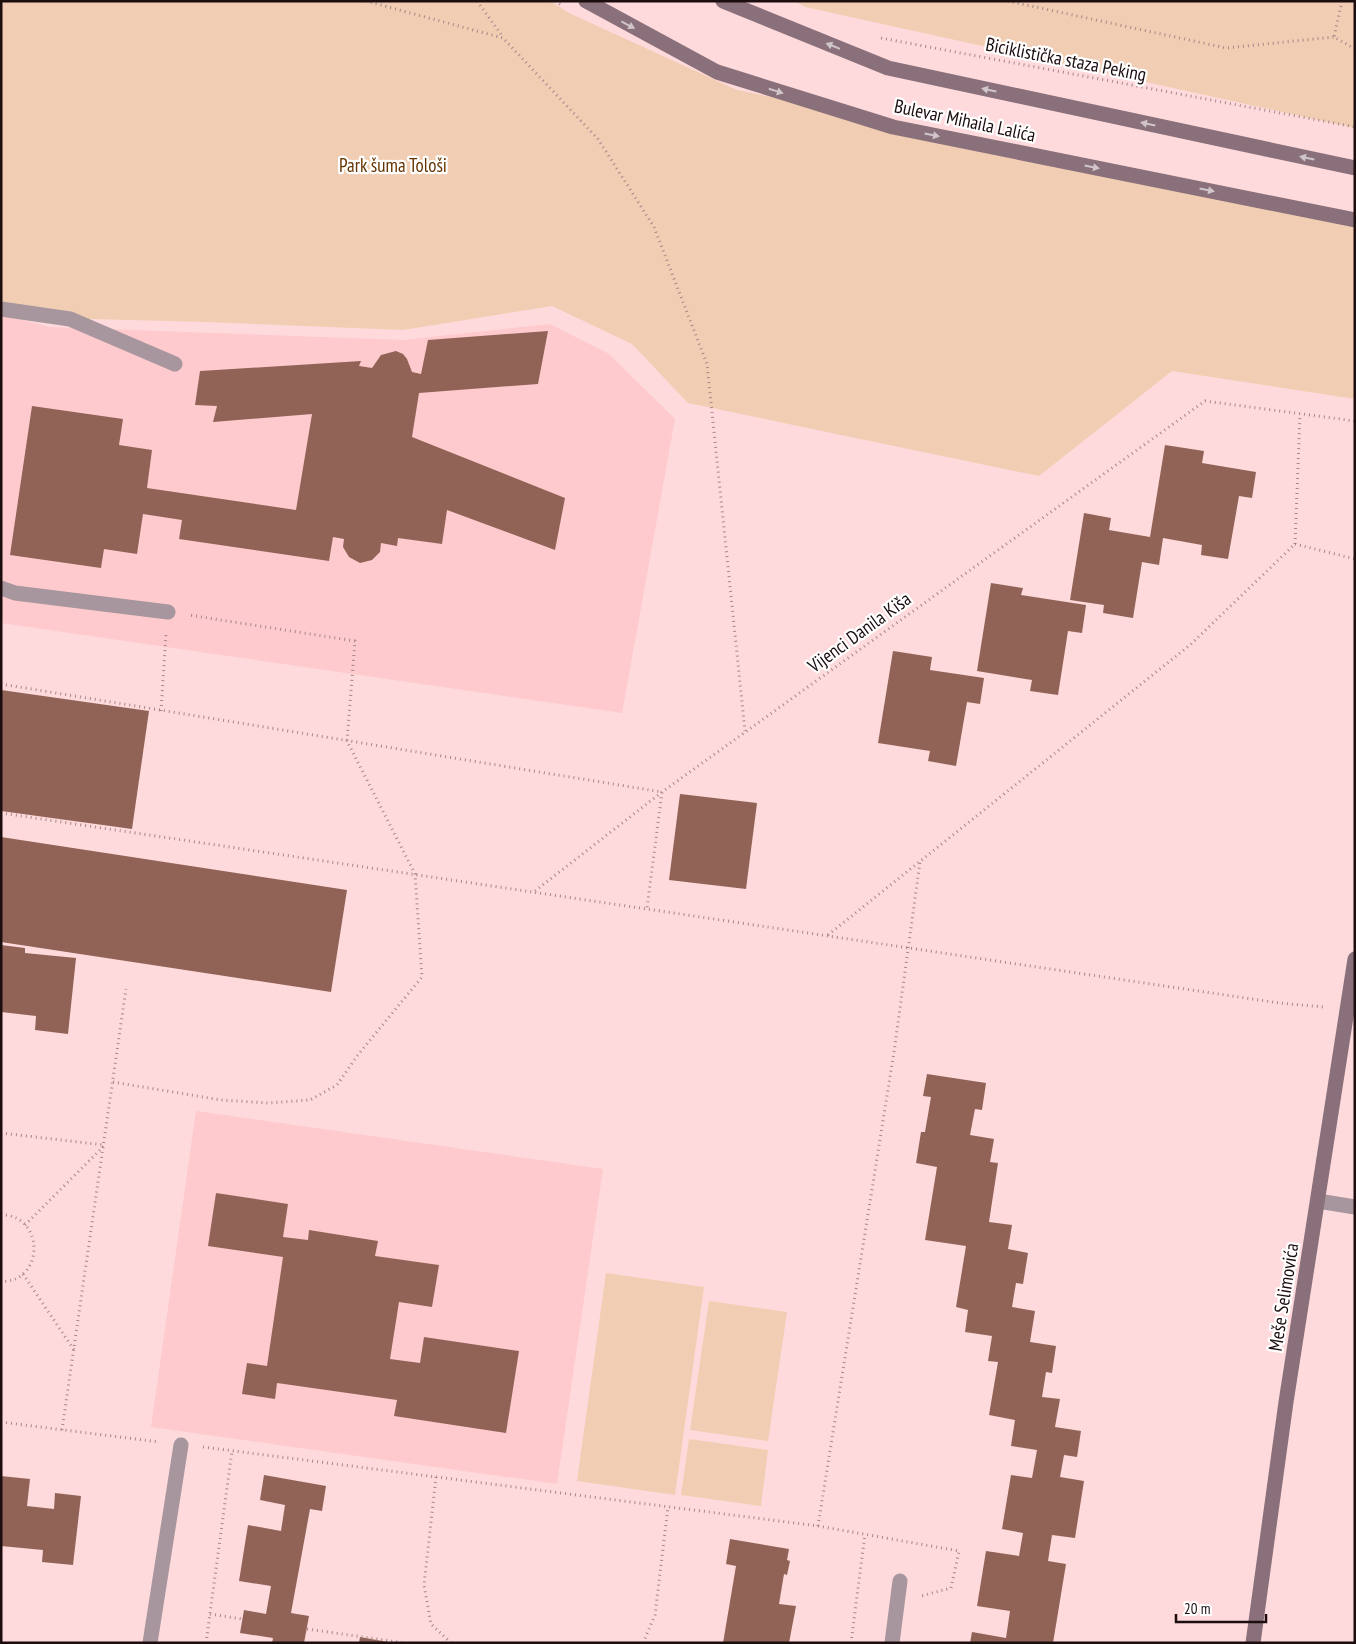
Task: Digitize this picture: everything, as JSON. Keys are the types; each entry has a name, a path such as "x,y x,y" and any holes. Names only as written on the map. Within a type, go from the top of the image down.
{"main road":[{"name":"Bulevar Mihaila Lalića","path":"586,1 717,72 893,127 1355,220"},
{"name":"Bulevar Mihaila Lalića","path":"723,1 888,68 1355,168"},
{"name":"Meše Selimovića","path":"1253,1643 1286,1402 1355,959"}],"street":[{"path":"1,310 70,319 175,364"},
{"path":"1,588 16,593 168,612"},
{"path":"1318,1201 1355,1207"},
{"path":"150,1643 181,1445"},
{"path":"892,1643 900,1581"}],"path":[{"path":"366,1 503,38"},
{"path":"477,1 503,38 598,139 654,227 707,364 745,732"},
{"path":"1008,1 1226,48 1334,37 1355,49"},
{"path":"1334,37 1342,1"},
{"name":"Biciklistička staza Peking","path":"877,37 1355,127"},
{"name":"Vijenci Danila Kiša","path":"534,892 662,792 1205,401 1300,414"},
{"path":"827,935 1190,645 1295,544 1300,414 1355,421"},
{"path":"1295,544 1355,559"},
{"path":"113,1082 221,1100 268,1103 310,1100 337,1085 357,1056 422,977 415,874 347,741 355,641 168,612 161,710"},
{"path":"1,684 662,792 647,908"},
{"path":"1,813 1279,1003 1347,1008"},
{"path":"1,1422 818,1526 910,948 920,862"},
{"path":"62,1430 126,989"},
{"path":"1,1133 104,1145"},
{"path":"26,1225 104,1145"},
{"path":"1,1214 16,1218 26,1225 35,1247 33,1259 23,1274 13,1280 1,1282"},
{"path":"23,1274 74,1350"},
{"path":"206,1643 232,1451"},
{"path":"436,1477 424,1585 432,1624 451,1643"},
{"path":"643,1643 655,1615 668,1507"},
{"path":"852,1643 866,1534"},
{"path":"210,1614 243,1619"},
{"path":"307,1629 405,1643"}],"shaded area":[{"path":"1,314 49,327 403,340 550,324 609,354 675,419 622,713 1,623"},
{"path":"196,1111 603,1169 557,1484 151,1427"}],"green space":[{"name":"Park šuma Tološi","path":"1,1 550,1 569,13 737,90 1339,215 1355,221 1355,399 1172,371 1039,476 688,403 632,344 552,306 403,330 52,318 1,303"},
{"path":"795,1 1355,1 1355,128 805,7"},
{"path":"606,1273 704,1287 675,1495 577,1481"},
{"path":"709,1301 787,1312 768,1441 690,1430"},
{"path":"689,1439 768,1450 761,1506 681,1495"}],"building":[{"path":"548,331 538,384 419,393 412,437 565,498 555,550 447,510 442,544 398,538 397,546 381,543 380,552 372,560 360,563 349,557 343,547 344,539 333,537 329,561 179,539 182,520 143,514 137,554 104,549 101,568 10,555 32,406 123,419 119,445 152,450 147,488 296,510 312,414 213,422 217,406 195,405 200,371 361,361 359,366 372,368 381,355 396,351 403,354 407,359 412,372 421,374 428,340"},
{"path":"1165,445 1204,451 1202,463 1256,472 1252,498 1239,496 1228,559 1201,555 1202,545 1163,538 1159,565 1142,562 1133,618 1103,613 1104,605 1070,600 1084,513 1111,518 1109,530 1150,537"},
{"path":"991,583 1023,588 1021,595 1086,605 1082,633 1068,631 1058,695 1030,691 1032,680 977,671"},
{"path":"893,651 932,657 930,670 984,678 980,704 967,702 956,766 928,761 930,751 878,743"},
{"path":"1,690 149,711 132,829 1,811"},
{"path":"680,794 757,803 746,889 669,880"},
{"path":"1,837 347,890 331,992 1,942"},
{"path":"1,945 25,948 25,953 76,958 68,1034 35,1030 36,1016 1,1012"},
{"path":"927,1074 986,1083 982,1110 975,1109 970,1135 994,1139 990,1162 998,1163 989,1222 1012,1225 1008,1249 1028,1253 1023,1284 1016,1283 1012,1307 1035,1311 1030,1342 1056,1346 1052,1373 1046,1372 1042,1397 1060,1399 1055,1427 1081,1431 1077,1457 1064,1455 1060,1477 1084,1481 1075,1538 1052,1535 1048,1561 1066,1564 1053,1643 970,1643 972,1632 1006,1638 1010,1611 977,1606 986,1551 1019,1556 1023,1533 1002,1529 1011,1475 1032,1478 1037,1450 1011,1446 1015,1420 989,1415 998,1362 988,1361 992,1336 965,1332 968,1310 956,1307 966,1246 925,1240 937,1167 916,1163 921,1132 925,1132 931,1097 923,1096"},
{"path":"216,1193 288,1204 283,1237 308,1240 309,1230 378,1241 375,1256 439,1265 432,1307 399,1302 390,1359 420,1363 424,1337 519,1351 506,1433 394,1416 397,1400 277,1383 275,1399 242,1394 247,1363 267,1366 283,1257 208,1246"},
{"path":"264,1475 326,1486 322,1511 310,1509 291,1613 309,1616 304,1643 272,1643 273,1638 240,1633 244,1610 266,1614 271,1586 239,1581 248,1525 281,1531 285,1505 260,1500"},
{"path":"1,1476 30,1479 27,1506 54,1509 55,1493 81,1496 73,1565 42,1562 43,1550 1,1546"},
{"path":"730,1539 789,1549 787,1560 790,1561 787,1575 784,1574 779,1604 796,1606 789,1643 723,1643 736,1566 726,1564"},
{"path":"360,1637 388,1642 388,1643 359,1643"}]}
